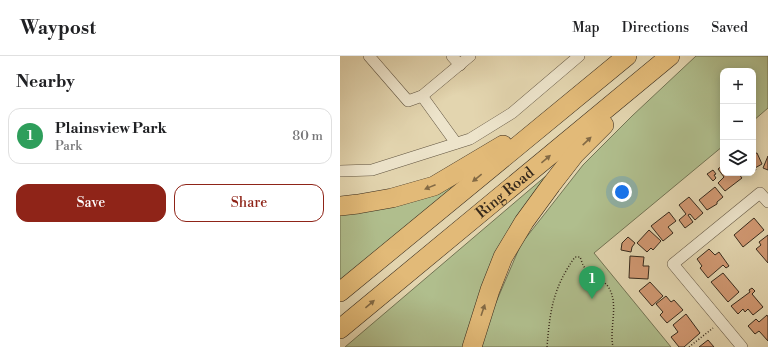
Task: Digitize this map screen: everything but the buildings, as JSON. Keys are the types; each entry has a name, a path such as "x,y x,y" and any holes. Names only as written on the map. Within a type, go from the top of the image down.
{"highway":[{"path":"340,206 392,198 434,186 527,129 626,56"},
{"name":"Ring Road","path":"340,292 626,56"},
{"name":"Ring Road","path":"340,329 670,56"},
{"path":"472,347 485,302 503,257 524,222 575,154 678,56"}],"street":[{"path":"369,56 408,101 422,96 470,56"},
{"path":"452,56 460,65"},
{"path":"340,171 372,170 470,139 512,113 579,56"},
{"path":"422,96 456,143"},
{"path":"742,347 673,264 760,193 768,202"}],"path":[{"path":"547,347 550,312 553,298 561,280 570,264 576,257 580,257 584,266 606,283 610,289 613,300 613,347"},
{"path":"689,347 721,321"}],"green space":[{"path":"696,56 768,56 768,108 756,118 756,68 720,68 720,148 594,253 671,347 482,347 485,328 521,244 583,165 632,116"},
{"path":"489,162 340,287 340,212"},
{"path":"547,175 467,347 345,347"}],"place":[{"name":"Plainsview Park","path":"592,299"}]}
